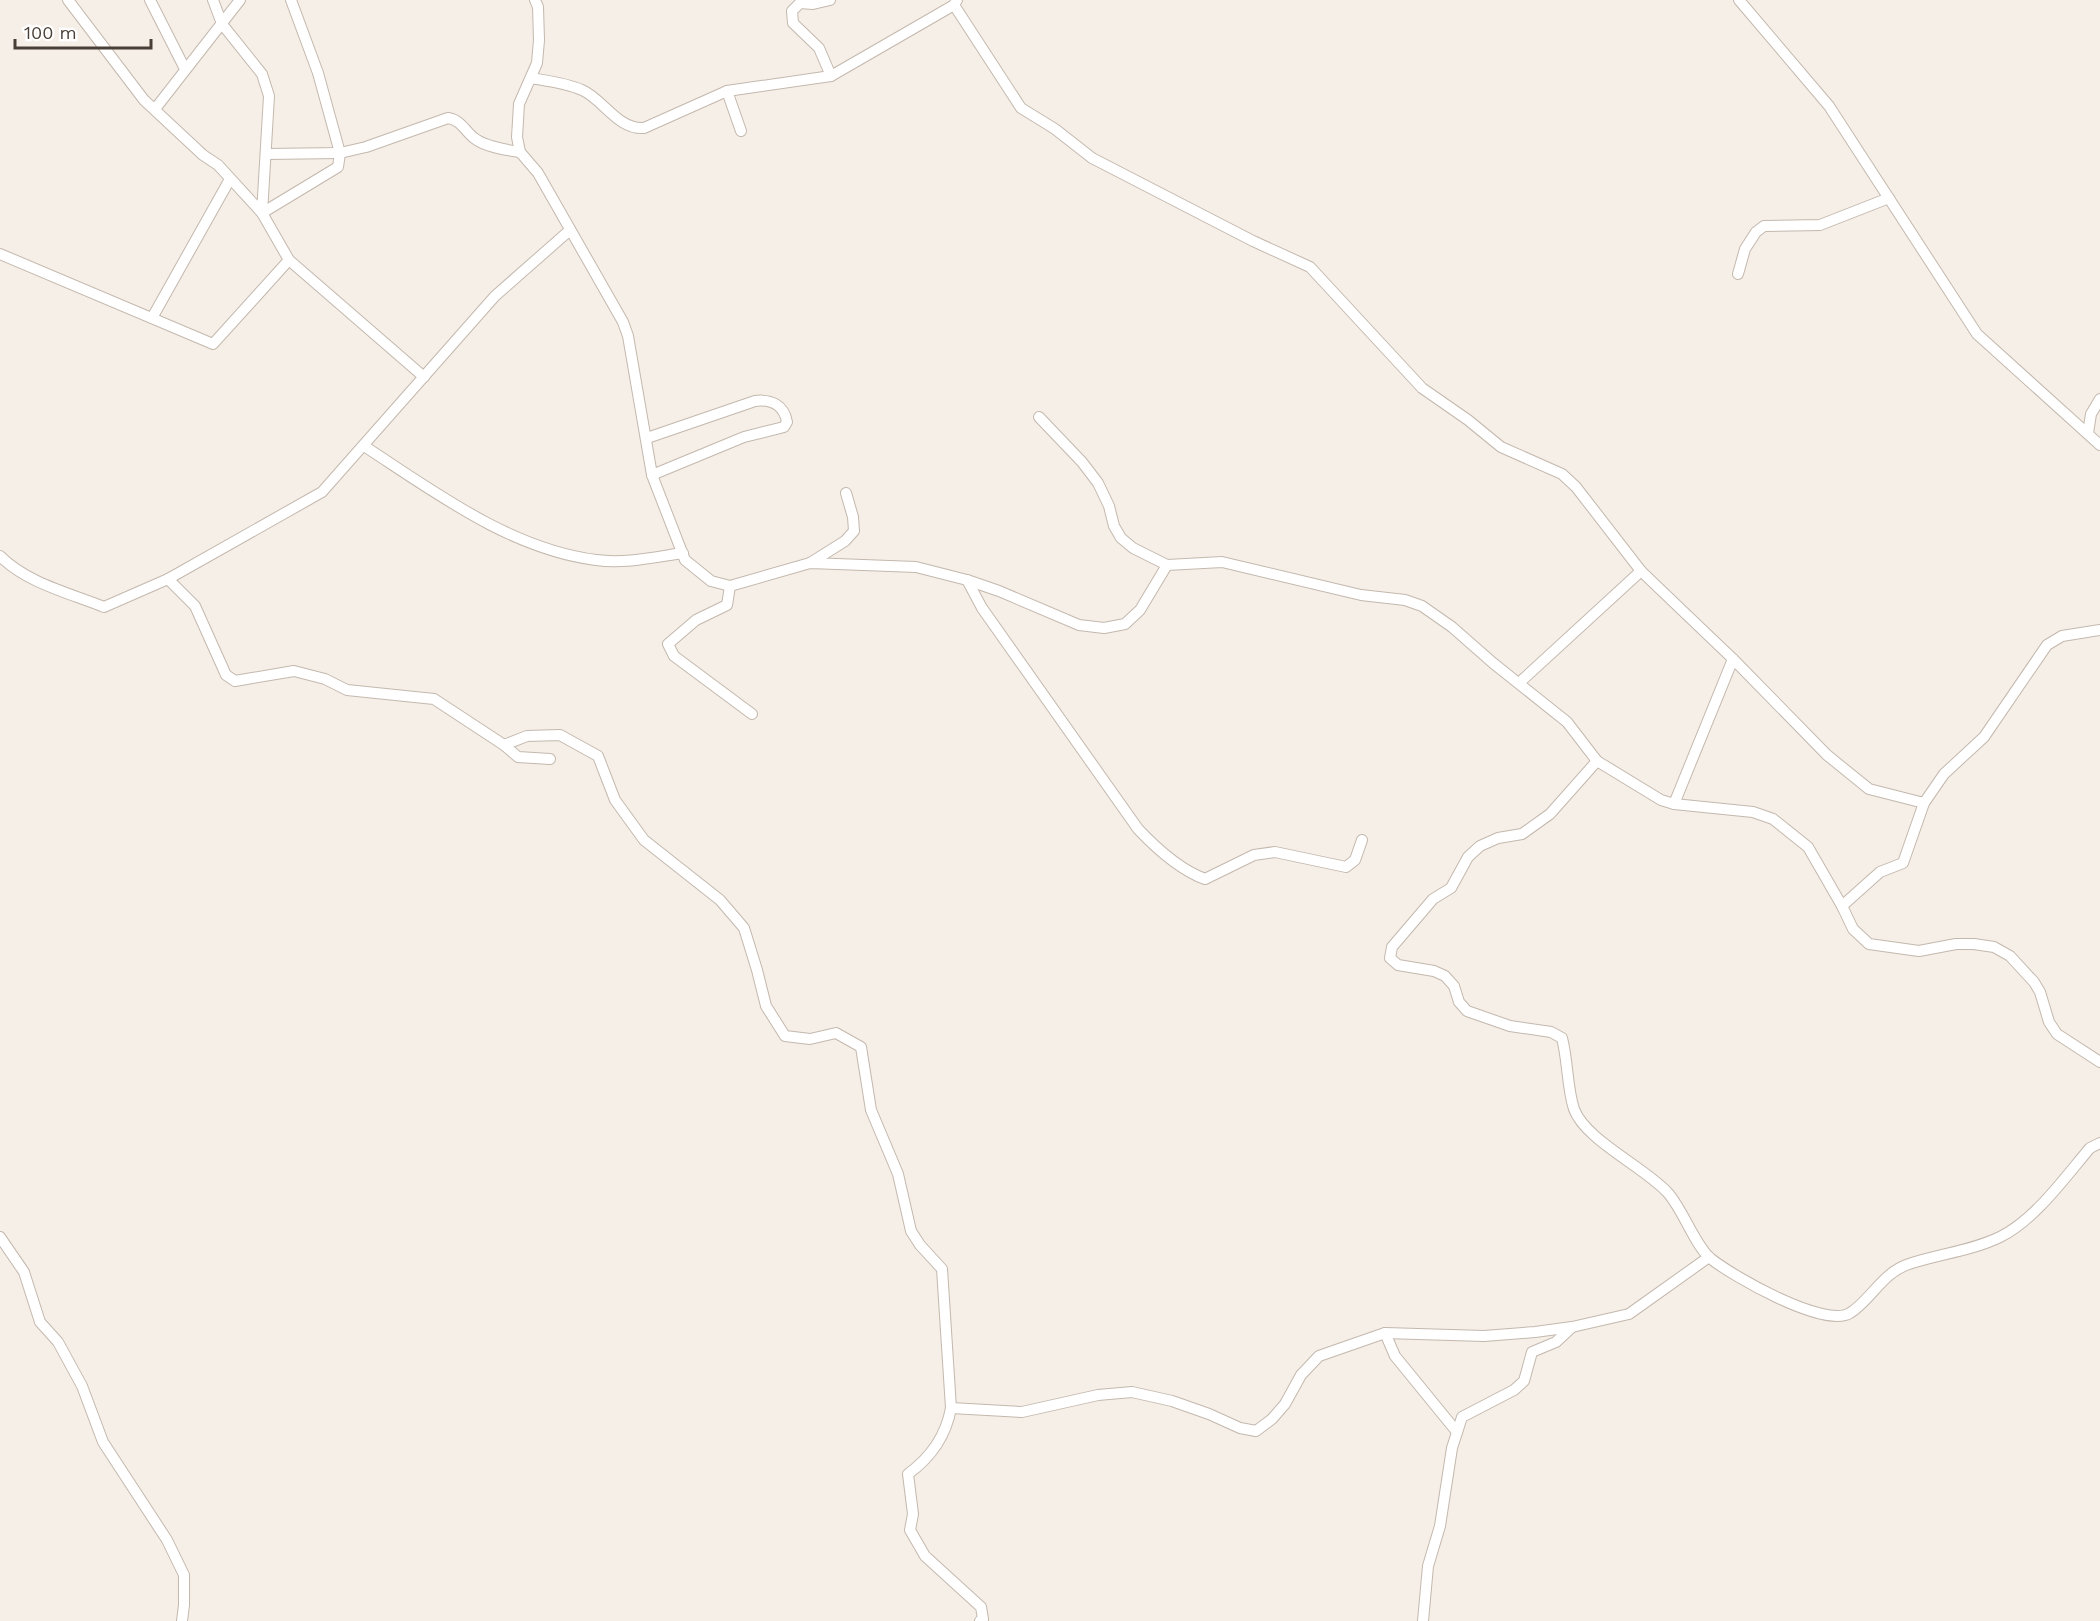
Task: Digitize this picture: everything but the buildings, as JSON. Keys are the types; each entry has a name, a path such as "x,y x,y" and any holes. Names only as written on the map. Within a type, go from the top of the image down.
{"street":[{"path":"68,0 130,84 203,155 218,165 262,213 289,260 382,343 424,377"},
{"path":"150,0 185,69"},
{"path":"213,0 222,24 262,74 269,96 262,213"},
{"path":"155,109 240,0"},
{"path":"262,213 338,167 340,153 318,73 291,0"},
{"path":"535,0 538,7 537,63 519,104 517,138 520,152 538,173 623,322 628,336 652,475 685,560 711,581 730,586 810,563 845,541 854,531 846,493"},
{"path":"830,0 813,4 800,3 792,11 793,23 819,48 831,76"},
{"path":"1739,0 1829,106 1977,334 2100,445"},
{"path":"531,78 580,89 607,110 638,129 645,128 727,91 831,76 956,2 1021,108 1055,129 1092,158 1253,241 1310,267 1422,388 1468,420 1501,447 1562,474 1576,487 1641,572 1732,659 1827,755 1869,789 1924,803"},
{"path":"727,91 741,131"},
{"path":"266,154 340,153 366,147 448,117 457,120 476,140 520,152"},
{"path":"152,318 230,179"},
{"path":"1738,274 1745,249 1756,232 1764,226 1820,225 1889,198"},
{"path":"0,556 10,566 26,575 104,607 168,579 322,492 495,296 570,230"},
{"path":"0,255 213,344 289,260"},
{"path":"2088,433 2091,414 2100,399"},
{"path":"647,438 755,401 766,400 776,403 785,413 787,422 784,427 744,437 652,475"},
{"path":"1039,417 1082,462 1098,483 1109,506 1114,526 1121,538 1133,548 1167,565 1222,562 1361,595 1406,600 1422,606 1452,627 1567,722 1597,761 1661,800 1674,804 1753,812 1773,819 1808,847 1853,929 1869,944 1919,951 1956,944 1974,944 1994,947 2010,956 2034,982 2040,992 2049,1022 2057,1034 2100,1062"},
{"path":"364,446 477,517 506,532 549,549 596,560 619,562 683,553"},
{"path":"810,563 916,567 968,580 999,591 1079,625 1104,628 1125,624 1140,610 1167,565"},
{"path":"1519,683 1641,572"},
{"path":"168,579 195,606 226,675 235,681 294,671 325,679 346,690 434,699 504,745 518,757 550,759"},
{"path":"968,580 994,625 1138,829 1153,844 1195,876 1205,879 1254,855 1275,852 1346,867 1355,860 1362,840"},
{"path":"730,586 727,605 696,621 668,644 674,656 752,714"},
{"path":"1842,906 1880,872 1903,863 1924,803 1944,774 1984,737 2047,645 2062,636 2100,630"},
{"path":"1674,804 1732,659"},
{"path":"504,745 527,736 560,735 598,756 615,800 644,840 720,900 744,928 765,1006 785,1036 810,1039 836,1033 861,1047 871,1110 898,1174 910,1231 942,1269 951,1408 948,1425 925,1462 908,1474 913,1514 910,1530 925,1556 981,1606 983,1619 980,1621"},
{"path":"1597,761 1550,813 1522,834 1498,838 1480,846 1468,856 1450,888 1433,899 1426,907 1392,947 1390,958 1398,965 1434,971 1445,976 1454,986 1459,1002 1467,1011 1510,1026 1551,1032 1562,1038 1574,1109 1583,1126 1668,1193 1709,1257 1764,1293 1823,1315 1838,1317 1850,1313 1882,1281 1906,1265 1971,1248 2002,1236 2036,1210 2090,1148 2100,1143"},
{"path":"0,1237 24,1272 40,1322 58,1342 82,1386 103,1442 167,1540 176,1558 184,1575 182,1621"},
{"path":"951,1408 1022,1412 1098,1395 1132,1392 1172,1401 1240,1428 1256,1431 1272,1419 1285,1404 1301,1375 1319,1356 1385,1333 1484,1336 1572,1327 1629,1314 1709,1257"},
{"path":"1423,1621 1428,1566 1440,1526 1449,1464 1462,1417 1514,1390 1524,1381 1532,1352 1556,1342 1572,1327"},
{"path":"1385,1333 1395,1356 1456,1432"}]}
